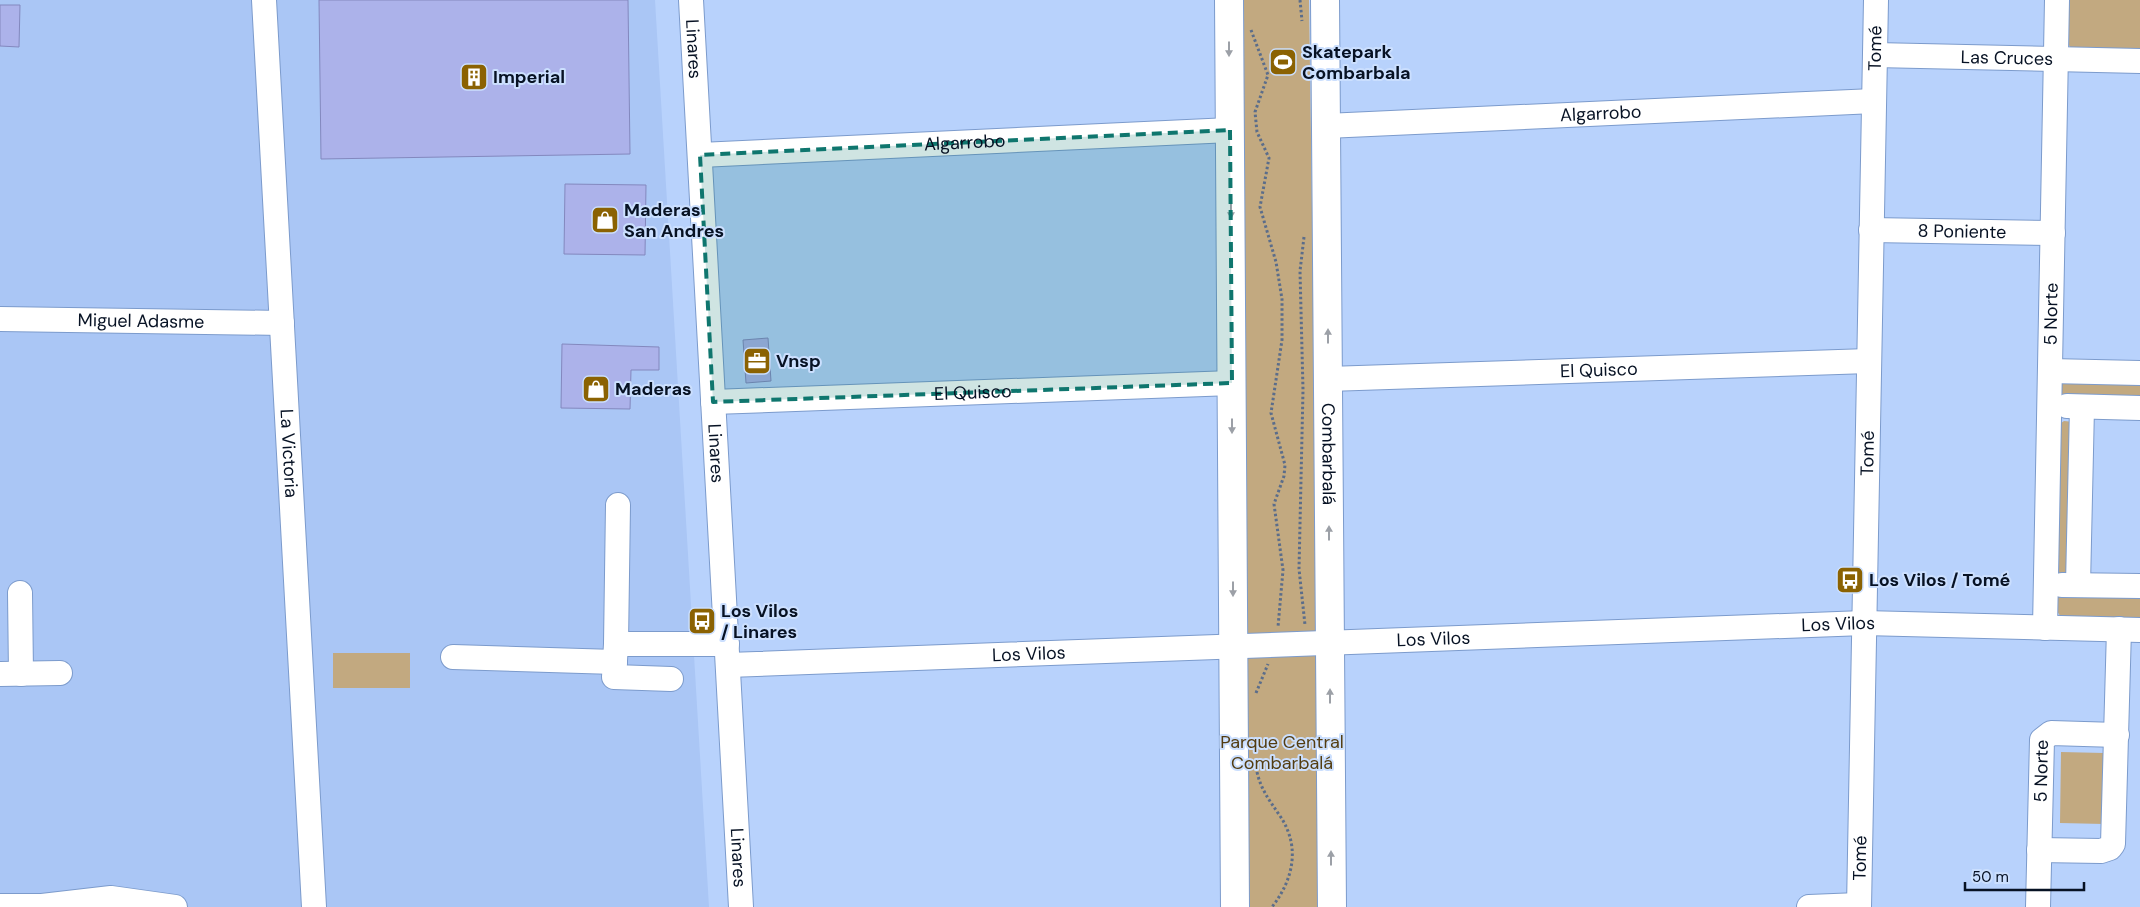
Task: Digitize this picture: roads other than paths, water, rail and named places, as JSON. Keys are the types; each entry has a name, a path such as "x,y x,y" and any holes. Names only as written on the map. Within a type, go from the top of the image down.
{"main road":[{"path":"1229,0 1235,907"},
{"name":"Combarbalá","path":"1326,0 1332,907"}],"street":[{"name":"La Victoria","path":"264,0 314,907"},
{"name":"Linares","path":"691,0 741,907"},
{"name":"Tomé","path":"1859,906 1876,0"},
{"name":"5 Norte","path":"2045,628 2057,0"},
{"name":"Las Cruces","path":"1875,55 2140,61"},
{"name":"Algarrobo","path":"1326,126 1874,101"},
{"name":"Algarrobo","path":"700,155 1230,130"},
{"name":"8 Poniente","path":"1872,230 2053,233"},
{"name":"Miguel Adasme","path":"0,319 282,323"},
{"name":"El Quisco","path":"1328,379 1869,361"},
{"path":"2050,371 2140,373"},
{"name":"El Quisco","path":"713,402 1232,383"},
{"path":"2049,406 2140,408"},
{"path":"2078,585 2082,407"},
{"path":"618,505 614,676 671,679"},
{"path":"2046,585 2140,586"},
{"path":"20,593 10,674 60,673"},
{"name":"Los Vilos","path":"453,657 616,653 728,655 1277,645 1864,623 2129,629"},
{"path":"2039,850 2101,851 2106,850 2113,844 2116,735 2129,629"},
{"name":"5 Norte","path":"2038,907 2042,740 2051,733 2116,735"},
{"path":"0,906 42,906 111,898 174,907"},
{"path":"1809,907 1859,906"}],"place":[{"name":"Skatepark Combarbala","path":"1283,62"},
{"name":"Imperial","path":"474,77"},
{"name":"Maderas San Andres","path":"605,220"},
{"name":"Vnsp","path":"757,361"},
{"name":"Maderas","path":"596,389"},
{"name":"Los Vilos / Tomé","path":"1850,580"},
{"name":"Los Vilos / Linares","path":"702,621"}],"park label":[{"name":"Parque Central Combarbalá","path":"1282,752"}]}
